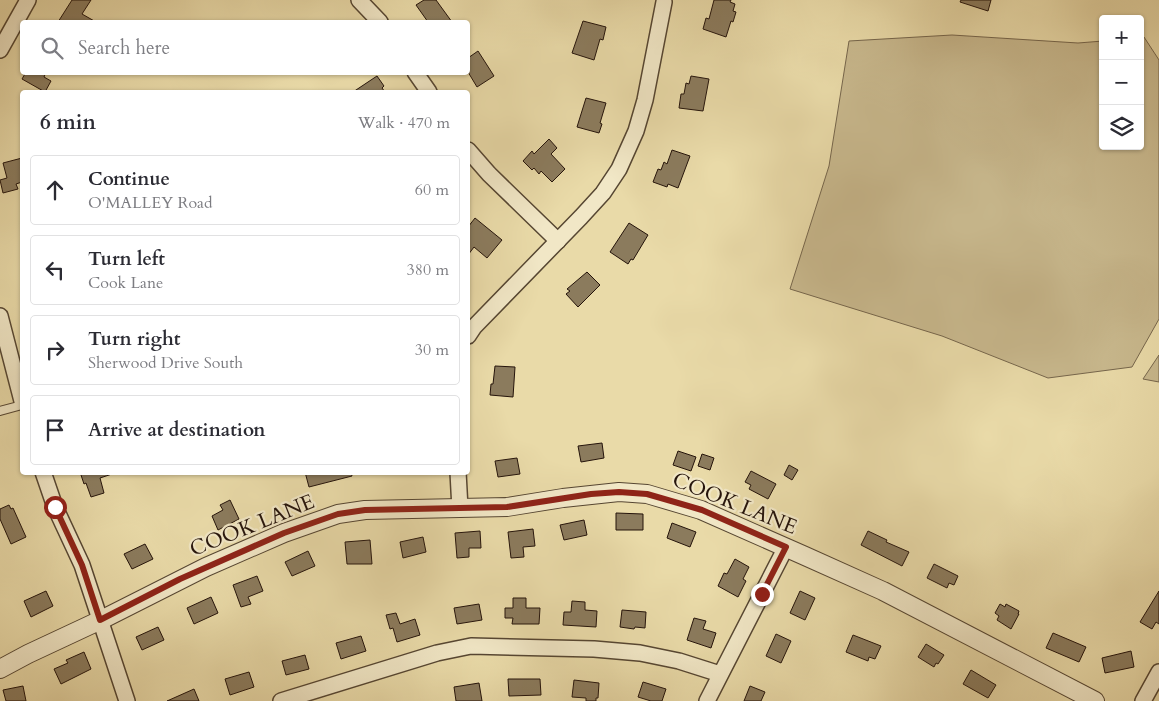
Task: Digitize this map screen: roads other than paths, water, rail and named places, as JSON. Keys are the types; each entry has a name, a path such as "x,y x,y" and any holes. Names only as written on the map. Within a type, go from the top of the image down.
{"street":[{"path":"0,50 28,0"},
{"path":"359,0 378,20"},
{"path":"470,333 603,193 619,169 629,148 645,100 664,2"},
{"path":"418,75 428,90"},
{"path":"470,152 489,174 558,241"},
{"path":"0,316 20,395"},
{"path":"44,475 55,507 82,565 127,701"},
{"path":"458,475 460,508"},
{"name":"COOK LANE","path":"0,670 28,654 206,567 284,533 328,517 365,510 507,507 610,492 647,494 702,510 882,591 1095,701"},
{"path":"707,701 786,547"},
{"path":"281,701 437,653 471,646 594,649 640,653 679,661 720,674"},
{"path":"1143,701 1159,672"}],"lane":[{"path":"0,412 20,404"}]}
